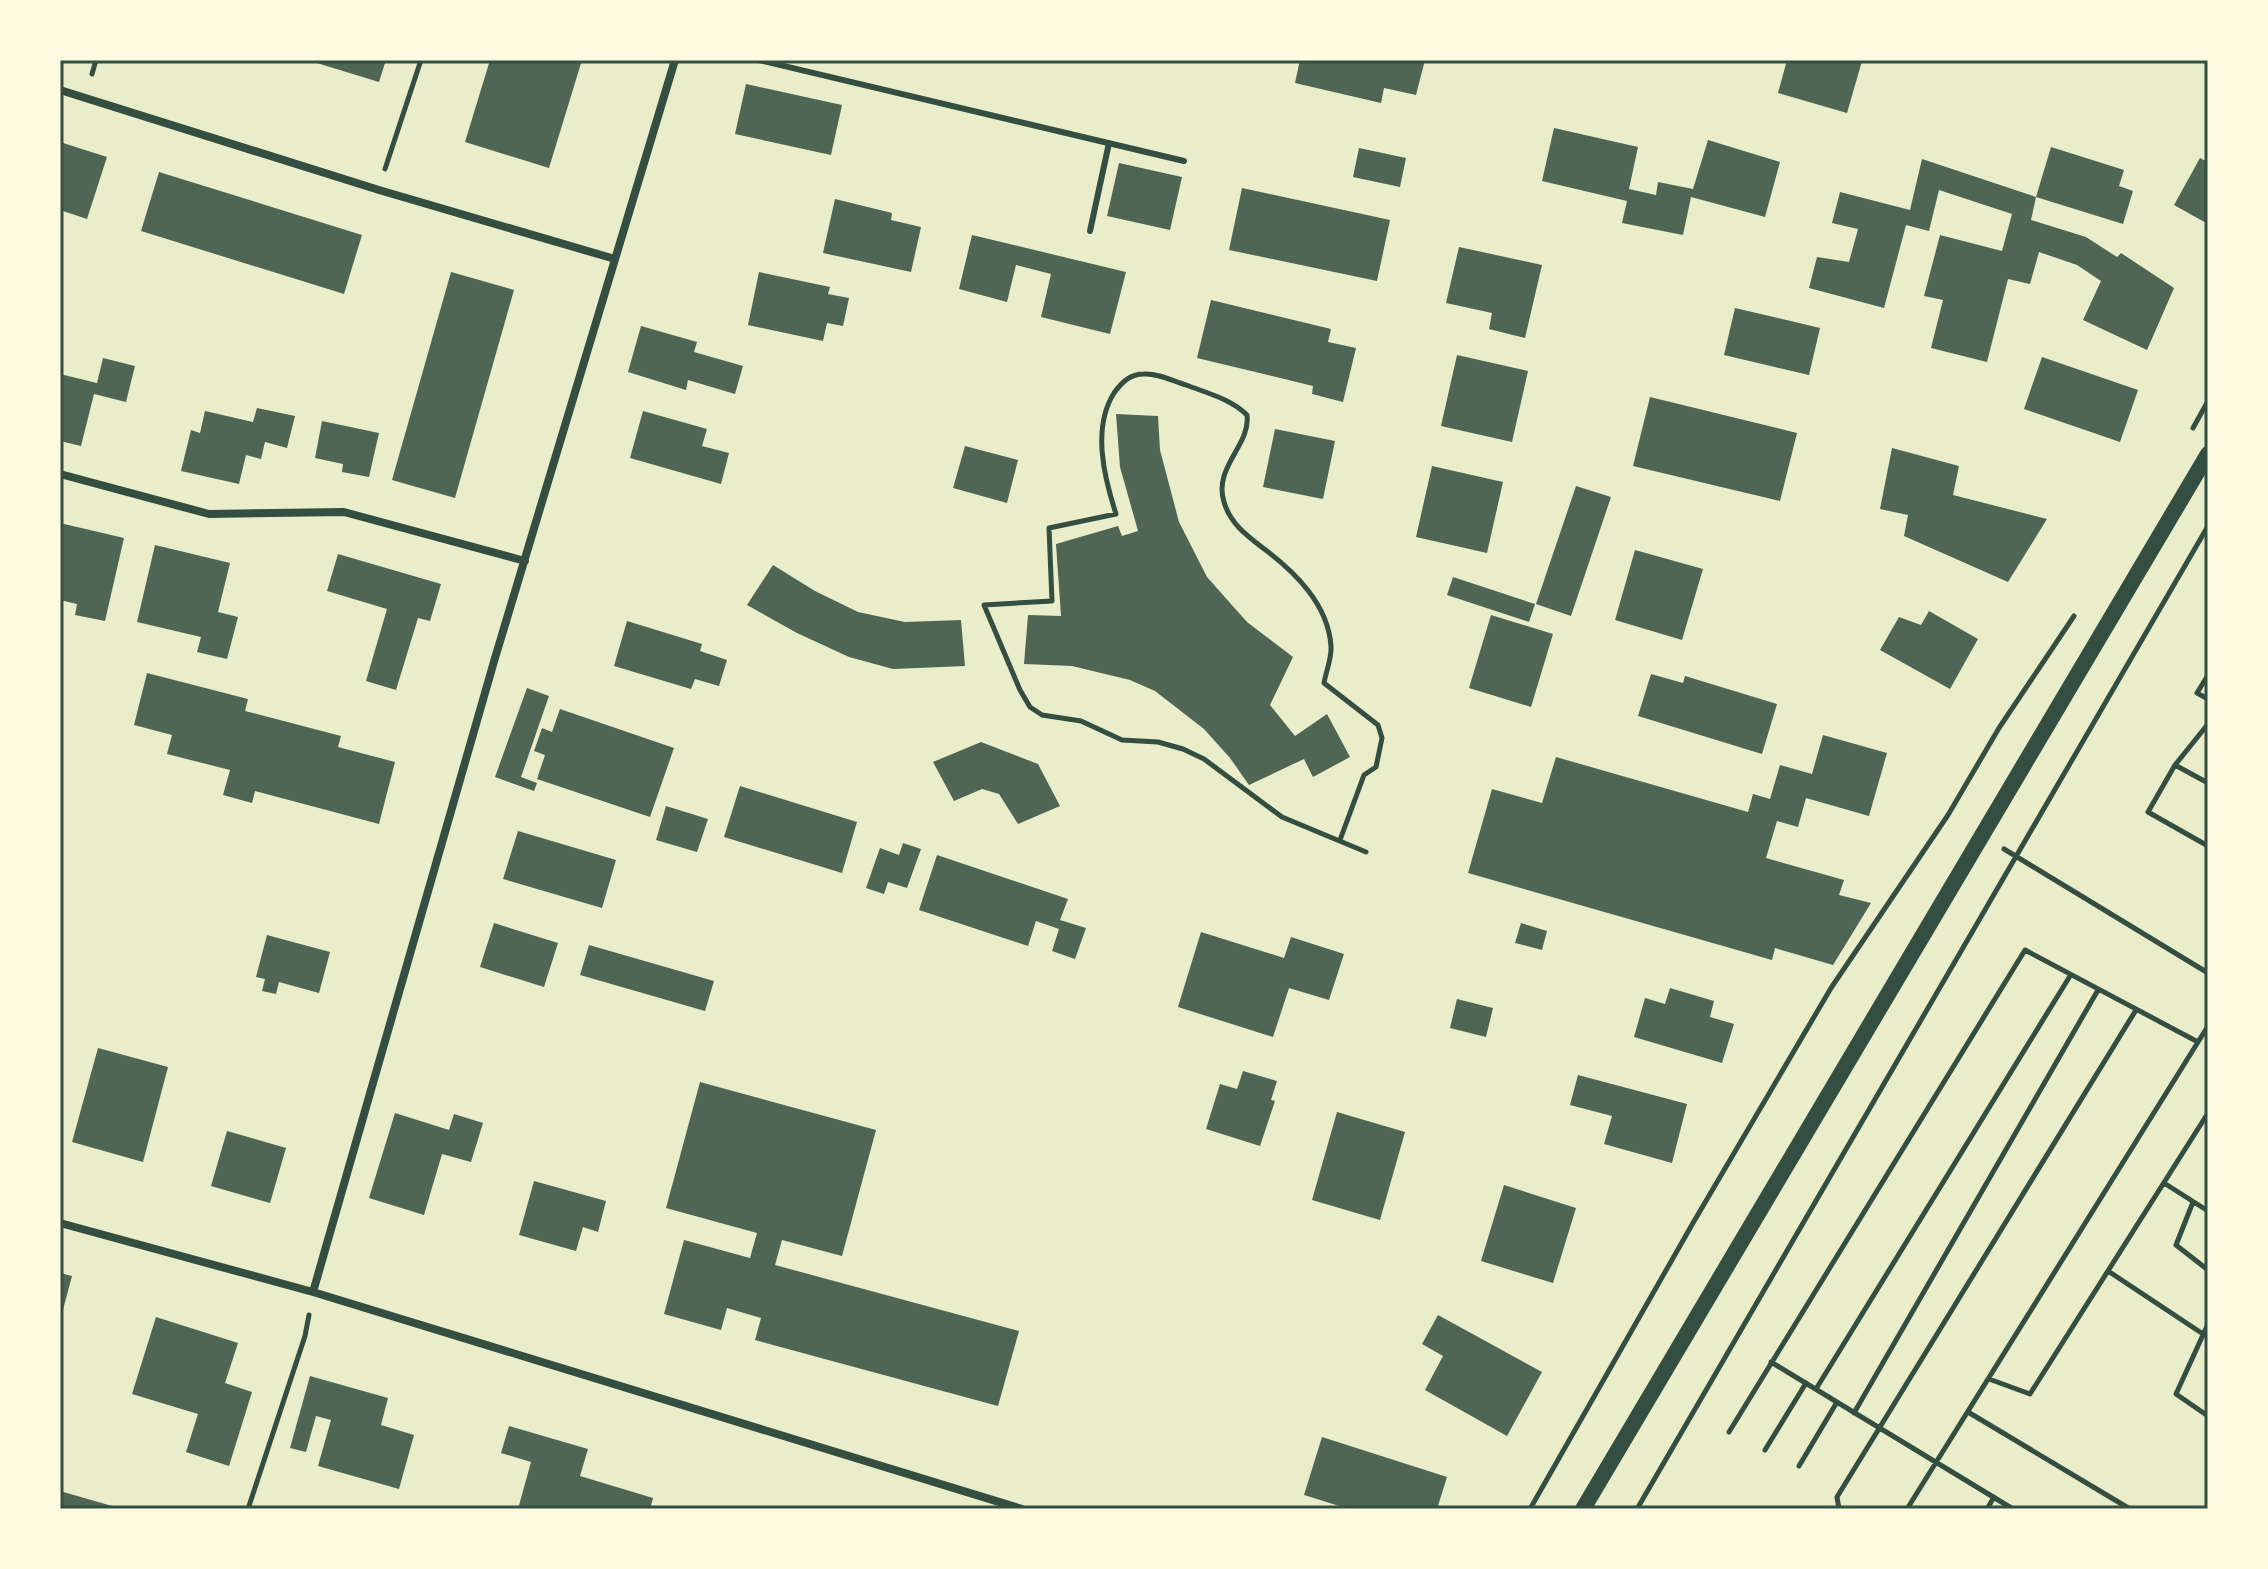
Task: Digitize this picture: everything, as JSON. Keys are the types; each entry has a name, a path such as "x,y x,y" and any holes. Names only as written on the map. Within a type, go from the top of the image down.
{"main road":[{"path":"1583,1509 2208,454"}],"street":[{"path":"313,1292 525,561 675,60"},
{"path":"60,90 379,190 615,259"},
{"path":"60,474 209,514 344,512 525,561"},
{"path":"60,1223 313,1292 1022,1509"}],"lane":[{"path":"759,60 1184,161"},
{"path":"1090,231 1109,143"}],"path":[{"path":"379,190 421,60"},
{"path":"1340,840 1364,775 1376,767 1382,738 1378,725 1324,683 1332,649 1326,617 1312,595 1231,519 1221,485 1228,464 1248,427 1247,415 1226,400 1158,375 1132,376 1122,382 1112,397 1101,428 1116,514 1049,528 1052,601 984,605 1030,707 1042,715 1081,721 1122,740 1158,742 1183,749 1204,759 1282,817 1366,852"},
{"path":"2187,437 2208,401"},
{"path":"1637,1509 2208,526"},
{"path":"1530,1509 1831,988 1948,815 1999,728 2077,612"},
{"path":"2208,675 2197,693 2208,699"},
{"path":"2208,724 2175,765 2148,812 2208,846"},
{"path":"2175,765 2208,783"},
{"path":"2016,857 2208,973"},
{"path":"1729,1432 2025,950 2198,1042"},
{"path":"1816,1389 2070,976"},
{"path":"1854,1413 2098,990"},
{"path":"1839,1509 1837,1497 2136,1010"},
{"path":"1907,1509 2208,1026"},
{"path":"1989,1379 2030,1394 2208,1113"},
{"path":"2164,1183 2208,1211"},
{"path":"2193,1202 2176,1245 2208,1270"},
{"path":"2108,1271 2203,1334"},
{"path":"248,1509 305,1336 313,1292"},
{"path":"2208,1324 2176,1394 2208,1416"},
{"path":"1771,1362 2013,1509"},
{"path":"1765,1450 1806,1383"},
{"path":"1799,1466 1837,1402"},
{"path":"1968,1412 2130,1509"},
{"path":"1987,1509 1994,1497"}],"building":[{"path":"307,60 386,60 379,82"},
{"path":"490,60 582,60 549,168 465,142"},
{"path":"1300,60 1425,60 1416,95 1384,88 1381,103 1295,83"},
{"path":"1787,60 1862,61 1847,113 1778,93"},
{"path":"746,84 842,105 831,155 735,134"},
{"path":"1554,128 1638,147 1629,189 1656,195 1658,182 1693,189 1708,140 1780,162 1765,217 1691,197 1683,235 1622,223 1627,201 1542,181"},
{"path":"60,142 107,157 87,219 60,210"},
{"path":"2051,147 2124,170 2119,186 2133,191 2123,224 2036,197"},
{"path":"1359,148 1406,158 1400,187 1353,177"},
{"path":"2200,158 2208,162 2208,224 2174,205"},
{"path":"1922,159 2036,197 2031,220 2086,237 2117,257 2121,253 2174,288 2147,350 2083,320 2101,281 2077,265 2039,252 2030,284 2008,279 1987,362 1931,348 1943,300 1924,296 1940,235 2002,251 2012,214 1939,190 1929,231 1906,225 1884,308 1809,288 1817,257 1849,262 1858,229 1832,223 1840,192 1910,210"},
{"path":"1119,163 1182,177 1170,230 1107,216"},
{"path":"159,172 362,235 344,294 141,231"},
{"path":"1242,188 1390,220 1377,281 1229,250"},
{"path":"835,199 892,213 891,220 921,227 911,272 823,253"},
{"path":"972,235 1126,272 1110,334 1041,317 1051,274 1016,265 1007,302 959,289"},
{"path":"1459,247 1542,265 1525,338 1489,329 1492,313 1446,303"},
{"path":"451,272 514,290 455,498 392,480"},
{"path":"759,272 830,287 828,294 849,298 843,326 827,323 823,341 748,325"},
{"path":"1211,300 1331,329 1328,342 1356,348 1343,402 1312,394 1313,386 1197,358"},
{"path":"1735,308 1820,328 1809,375 1724,355"},
{"path":"641,326 697,342 694,352 743,366 735,394 688,380 686,390 628,372"},
{"path":"1457,355 1528,371 1512,442 1441,426"},
{"path":"2042,357 2138,390 2120,442 2024,409"},
{"path":"103,358 135,366 126,402 94,394 81,446 60,441 60,374 97,383"},
{"path":"1650,397 1797,433 1780,501 1633,466"},
{"path":"257,408 295,416 287,448 265,442 261,459 246,455 239,484 181,471 191,430 200,433 205,411 253,422"},
{"path":"643,411 707,429 702,446 729,453 721,484 630,458"},
{"path":"1116,414 1158,416 1160,450 1179,522 1207,577 1247,622 1293,657 1270,705 1295,736 1327,714 1350,757 1313,777 1304,759 1249,785 1204,729 1155,691 1130,680 1072,666 1024,664 1028,615 1061,616 1056,544 1118,526 1122,536 1138,531 1120,467"},
{"path":"322,421 379,433 369,477 342,472 343,464 315,458"},
{"path":"1275,429 1335,441 1323,499 1263,487"},
{"path":"965,446 1018,460 1007,503 953,488"},
{"path":"1892,448 1959,466 1953,495 2047,519 2008,582 1904,536 1908,515 1880,509"},
{"path":"1432,466 1503,482 1487,553 1416,537"},
{"path":"1576,486 1611,497 1571,616 1536,604"},
{"path":"60,523 124,538 105,621 75,615 77,604 60,600"},
{"path":"155,545 230,563 218,612 238,617 227,659 197,652 201,637 137,622"},
{"path":"1635,550 1703,569 1682,640 1615,620"},
{"path":"338,554 441,584 430,621 418,618 396,690 366,681 387,609 327,591"},
{"path":"773,565 815,591 858,612 905,622 961,620 965,666 893,669 849,657 797,633 747,605"},
{"path":"1453,577 1535,604 1529,622 1447,595"},
{"path":"1929,611 1978,639 1950,689 1880,650 1899,617 1921,625"},
{"path":"1491,615 1553,634 1531,707 1469,688"},
{"path":"627,621 702,644 700,651 727,660 719,686 695,679 691,689 614,666"},
{"path":"147,673 248,699 245,711 341,736 338,747 395,762 379,824 255,791 252,803 223,795 230,770 167,754 172,735 134,725"},
{"path":"1651,674 1683,683 1685,676 1777,704 1762,754 1638,716"},
{"path":"527,688 549,696 521,777 537,783 534,791 495,777"},
{"path":"560,709 674,748 650,817 537,779 545,755 534,751 542,728 552,732"},
{"path":"1823,735 1887,753 1869,816 1806,798 1798,827 1777,821 1766,858 1844,880 1839,895 1871,903 1833,965 1775,948 1772,960 1468,873 1492,789 1542,803 1556,757 1748,812 1753,794 1770,799 1780,765 1812,774"},
{"path":"981,742 1038,764 1060,806 1018,824 999,794 982,789 954,801 933,762"},
{"path":"740,786 857,822 842,873 724,837"},
{"path":"666,806 708,819 697,852 656,840"},
{"path":"518,831 616,860 602,908 503,879"},
{"path":"903,843 921,849 907,888 888,882 884,894 866,888 880,848 899,855"},
{"path":"937,855 1068,899 1060,920 1086,928 1075,959 1052,951 1059,929 1036,921 1028,946 919,910"},
{"path":"494,923 558,943 544,987 480,967"},
{"path":"1521,923 1547,931 1542,950 1515,943"},
{"path":"1201,932 1284,958 1291,937 1344,954 1329,1000 1289,988 1273,1037 1178,1007"},
{"path":"267,935 330,952 319,993 279,982 276,994 262,991 265,979 256,977"},
{"path":"589,945 714,981 705,1011 580,975"},
{"path":"1670,988 1714,1001 1710,1017 1734,1024 1722,1063 1634,1037 1645,998 1665,1004"},
{"path":"1457,999 1493,1008 1486,1037 1450,1028"},
{"path":"98,1048 168,1067 143,1162 72,1142"},
{"path":"1243,1071 1277,1081 1271,1100 1275,1101 1260,1146 1206,1129 1220,1084 1237,1089"},
{"path":"1578,1075 1687,1104 1672,1163 1604,1144 1612,1116 1570,1105"},
{"path":"700,1082 876,1130 842,1256 782,1240 775,1265 1019,1331 998,1406 755,1340 761,1318 727,1308 721,1330 664,1314 684,1240 750,1258 757,1233 666,1208"},
{"path":"1337,1112 1405,1132 1380,1220 1312,1200"},
{"path":"395,1113 449,1130 454,1114 483,1123 471,1162 442,1154 424,1215 369,1198"},
{"path":"227,1131 286,1148 270,1203 211,1186"},
{"path":"534,1181 606,1201 598,1232 583,1227 576,1251 519,1235"},
{"path":"1504,1185 1576,1208 1553,1283 1481,1261"},
{"path":"60,1273 72,1276 61,1317 60,1316"},
{"path":"1438,1315 1542,1372 1507,1436 1425,1390 1443,1356 1422,1344"},
{"path":"156,1317 238,1343 225,1383 252,1392 229,1466 186,1452 198,1414 132,1394"},
{"path":"310,1376 388,1398 381,1425 414,1435 399,1489 318,1466 331,1420 316,1416 306,1452 290,1448"},
{"path":"509,1426 588,1449 580,1476 653,1498 650,1509 518,1509 531,1462 501,1453"},
{"path":"1322,1437 1447,1477 1437,1509 1349,1509 1304,1495"},
{"path":"60,1491 119,1508 60,1509"}]}
